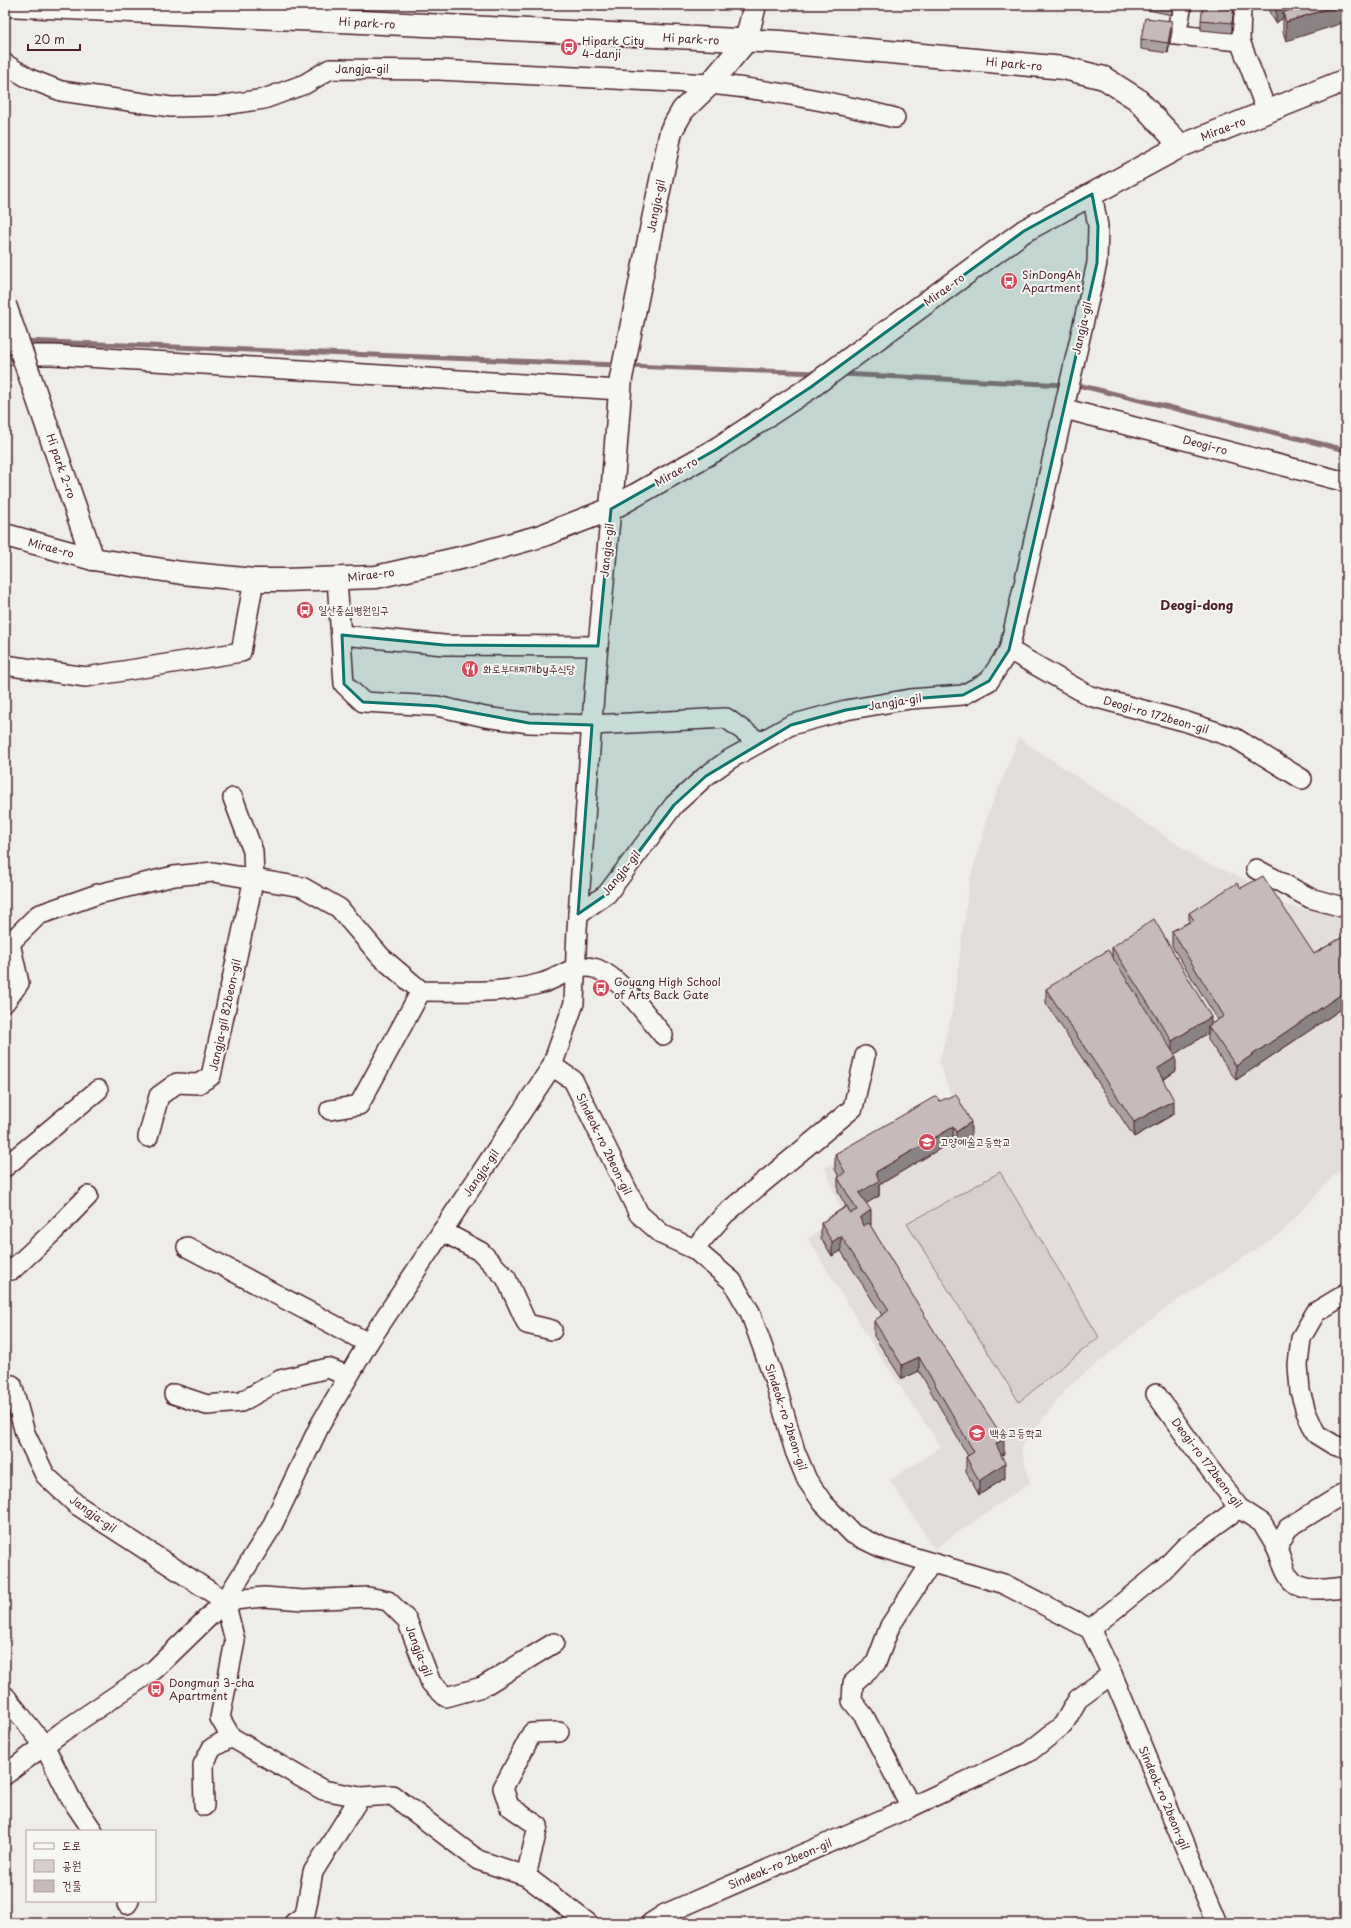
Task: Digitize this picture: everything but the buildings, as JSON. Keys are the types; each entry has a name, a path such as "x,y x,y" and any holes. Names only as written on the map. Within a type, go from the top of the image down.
{"street":[{"name":"Hi park-ro","path":"5,5 781,42 1064,68 1104,78 1137,99 1181,146"},
{"path":"746,41 755,5"},
{"path":"1182,5 1176,36 1240,41"},
{"path":"1241,5 1240,41 1267,112"},
{"name":"Jangja-gil","path":"5,1775 44,1745 154,1670 225,1601 271,1528 320,1425 368,1343 552,1066 574,1004 578,914 592,725 611,509 620,384 671,131 683,110 710,84 746,41"},
{"name":"Jangja-gil","path":"5,64 30,79 61,91 171,107 218,106 264,99 305,84 330,69 439,70 710,84 751,88 840,104 895,118"},
{"name":"Mirae-ro","path":"5,535 92,559 182,573 254,580 337,579 376,576 469,556 542,536 611,509 717,449 811,387 866,348 1024,231 1181,146 1346,80"},
{"name":"Jangja-gil","path":"578,914 607,894 674,805 706,776 759,742 791,725 846,710 910,699 963,695 989,681 1010,650 1097,263 1098,226 1092,194"},
{"name":"Hi park 2-ro","path":"5,305 92,559"},
{"path":"5,355 52,355 270,368 620,384"},
{"name":"Deogi-ro","path":"1066,402 1346,482"},
{"path":"337,579 342,635 344,684 363,702 437,706 485,717 529,723 592,725 726,718 759,742"},
{"path":"5,666 86,677 241,652 254,580"},
{"path":"342,635 444,645 598,646"},
{"name":"Deogi-ro 172beon-gil","path":"1010,650 1090,696 1184,721 1235,738 1302,780"},
{"name":"Jangja-gil 82beon-gil","path":"148,1137 159,1096 177,1083 198,1084 211,1076 254,878 253,851 233,798"},
{"path":"1256,869 1310,898 1346,908"},
{"path":"5,1002 19,983 10,943 38,915 98,894 174,876 213,872 302,887 339,908 381,957 421,991 508,990 543,983 575,968 596,968 617,982 663,1035"},
{"path":"330,1110 358,1105 421,991"},
{"path":"694,1249 725,1214 854,1108 865,1056"},
{"name":"Sindeok-ro 2beon-gil","path":"552,1066 573,1080 639,1214 663,1235 694,1249 732,1281 750,1312 775,1382 795,1451 807,1480 823,1503 853,1534 882,1548 1004,1584 1090,1629 1112,1674 1217,1923"},
{"path":"5,1167 98,1090"},
{"path":"5,1268 12,1270 54,1231 88,1196"},
{"path":"442,1231 480,1252 506,1278 527,1324 552,1330"},
{"path":"187,1247 368,1343"},
{"path":"1346,1294 1316,1312 1301,1338 1298,1365 1300,1391 1306,1412 1316,1434 1334,1445 1346,1449"},
{"path":"174,1394 207,1405 242,1402 280,1380 328,1368 348,1376"},
{"name":"Jangja-gil","path":"12,1385 25,1433 45,1475 77,1505 225,1601 264,1596 303,1600 368,1597 388,1601 407,1620 431,1683 446,1697 482,1687 554,1643"},
{"name":"Deogi-ro 172beon-gil","path":"1156,1394 1196,1452 1239,1508 1262,1522 1277,1548 1289,1578 1302,1587 1317,1589 1346,1587"},
{"path":"1277,1548 1288,1528 1346,1492"},
{"path":"1090,1629 1161,1572 1184,1548 1239,1508"},
{"path":"911,1807 864,1716 852,1701 853,1684 876,1663 890,1626 931,1563"},
{"path":"225,1601 235,1641 220,1718 231,1737 323,1790 360,1797 392,1795 478,1860 526,1876 588,1923"},
{"name":"Sindeok-ro 2beon-gil","path":"651,1923 665,1914 911,1807 1029,1752 1064,1725 1078,1699 1112,1674"},
{"path":"5,1696 44,1745 70,1797 92,1830"},
{"path":"526,1876 538,1826 509,1806 502,1788 532,1733 559,1732"},
{"path":"204,1806 203,1766 212,1748 231,1737"},
{"path":"294,1923 305,1915 313,1872 360,1797"}],"highlighted area":[{"path":"1092,194 1098,226 1097,263 1009,650 989,681 963,695 910,699 846,710 791,725 706,776 674,805 607,894 578,914 592,725 529,723 437,706 363,702 344,684 342,635 444,645 598,646 611,509 717,449 811,387 1024,231"}],"shaded area":[{"path":"1019,738 1204,862 1262,886 1285,905 1346,917 1346,1163 1281,1233 1163,1310 1067,1388 1021,1447 1030,1483 934,1549 890,1480 941,1447 877,1352 808,1239 842,1213 825,1168 951,1097 939,1062 952,1013 969,884 988,814"}],"green space":[{"path":"1000,1172 1099,1337 1019,1402 907,1224"}],"waterway":[{"path":"24,341 617,365"},
{"path":"629,366 817,373"},
{"path":"841,374 1065,385"},
{"path":"1073,385 1346,450"}],"place":[{"name":"Hipark City 4-danji","path":"569,47"},
{"name":"SinDongAh Apartment","path":"1009,281"},
{"name":"일산중심병원입구","path":"305,610"},
{"name":"화로부대찌개by주식당","path":"470,669"},
{"name":"Goyang High School of Arts Back Gate","path":"601,988"},
{"name":"고양예술고등학교","path":"927,1142"},
{"name":"백송고등학교","path":"977,1433"},
{"name":"Dongmun 3-cha Apartment","path":"156,1689"}],"district":[{"name":"Deogi-dong","path":"1197,605"}]}
